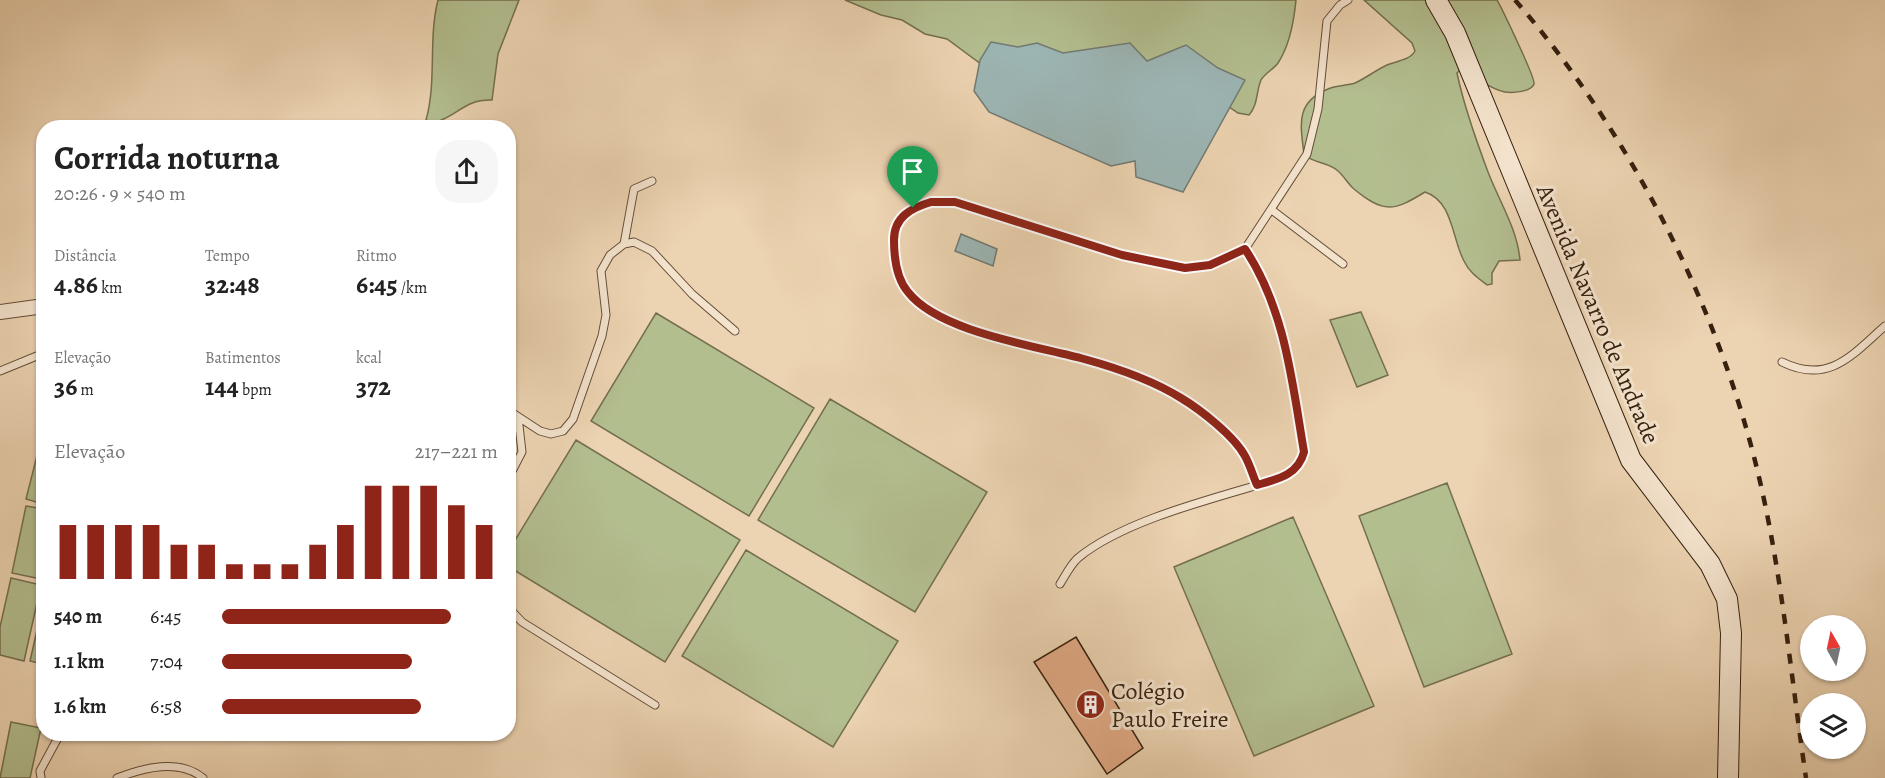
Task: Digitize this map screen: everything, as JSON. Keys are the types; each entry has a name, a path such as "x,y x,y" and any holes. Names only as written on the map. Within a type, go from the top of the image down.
{"street":[{"name":"Avenida Navarro de Andrade","path":"1436,0 1455,33 1631,460 1710,564 1727,599 1731,633 1728,778"},
{"path":"0,312 36,307"}],"lane":[{"path":"1257,485 1244,454 1215,423 1182,398 1135,375 1085,359 973,332 930,310 908,293 898,275 894,237 898,220 913,208 931,202 955,202 1122,255 1185,268 1210,265 1245,249 1307,154 1318,109 1328,21 1340,5 1347,0"},
{"path":"624,244 634,189 652,181"},
{"path":"1272,210 1343,264"},
{"path":"518,417 551,434 562,431 573,419 602,336 606,315 601,270 609,255 624,244 634,242 652,251 692,294 735,331"},
{"path":"1059,584 1077,559 1113,536 1177,509 1293,472 1301,461 1304,452 1278,314 1262,274 1245,249"},
{"path":"1782,362 1802,371 1844,363 1885,326"},
{"path":"0,371 36,355"},
{"path":"516,464 522,452 518,417"},
{"path":"516,616 522,622 655,705"},
{"path":"41,778 40,771 56,741"},
{"path":"117,778 147,767 192,770 203,778"}],"green space":[{"path":"438,0 519,0 498,54 492,100 474,102 441,120 426,120 431,90 435,15"},
{"path":"845,0 1296,0 1293,24 1286,49 1278,63 1261,80 1254,107 1249,115 1238,113 1210,94 985,67 947,39 925,34 902,20 881,15"},
{"path":"1364,0 1497,0 1524,58 1534,84 1529,89 1521,91 1505,92 1471,75 1459,71 1457,73 1475,136 1515,237 1520,260 1499,261 1492,273 1492,284 1487,285 1466,265 1446,212 1434,197 1425,192 1397,206 1381,206 1354,189 1335,168 1304,155 1301,125 1302,116 1309,101 1331,88 1355,83 1387,65 1407,58 1415,51 1412,43"},
{"path":"1361,312 1388,375 1357,387 1330,320"},
{"path":"656,313 814,408 749,516 591,421"},
{"path":"830,399 987,492 915,612 758,520"},
{"path":"576,440 740,540 665,662 516,571 516,539"},
{"path":"36,460 36,502 26,499"},
{"path":"1447,483 1512,654 1424,687 1359,516"},
{"path":"26,506 36,508 36,578 12,573"},
{"path":"1293,517 1374,706 1254,756 1174,567"},
{"path":"746,550 898,641 833,747 682,656"},
{"path":"11,578 36,584 36,607 24,661 0,655 0,627"},
{"path":"36,635 36,662 30,661"},
{"path":"11,722 36,727 36,741 38,741 30,778 0,778"}],"water":[{"path":"991,42 1018,47 1037,43 1063,53 1130,43 1147,61 1186,45 1218,68 1245,80 1183,192 1136,177 1135,161 1111,166 989,112 974,91 980,60"},
{"path":"961,234 997,249 993,266 955,251"}],"building":[{"name":"Colégio Paulo Freire","path":"1076,637 1143,748 1107,774 1034,662"}],"railway":[{"path":"1515,0 1595,105 1631,162 1664,222 1719,346 1741,410 1758,473 1774,549 1806,778"}],"place":[{"name":"Colégio Paulo Freire","path":"1090,705"}],"route":[{"path":"931,202 955,202 1122,255 1185,268 1210,265 1245,249 1262,274 1278,314 1292,378 1304,452 1301,461 1293,472 1257,485 1244,454 1215,423 1182,398 1135,375 1085,359 973,332 930,310 908,293 898,275 894,258 894,237 898,220 913,208 931,202"}]}
